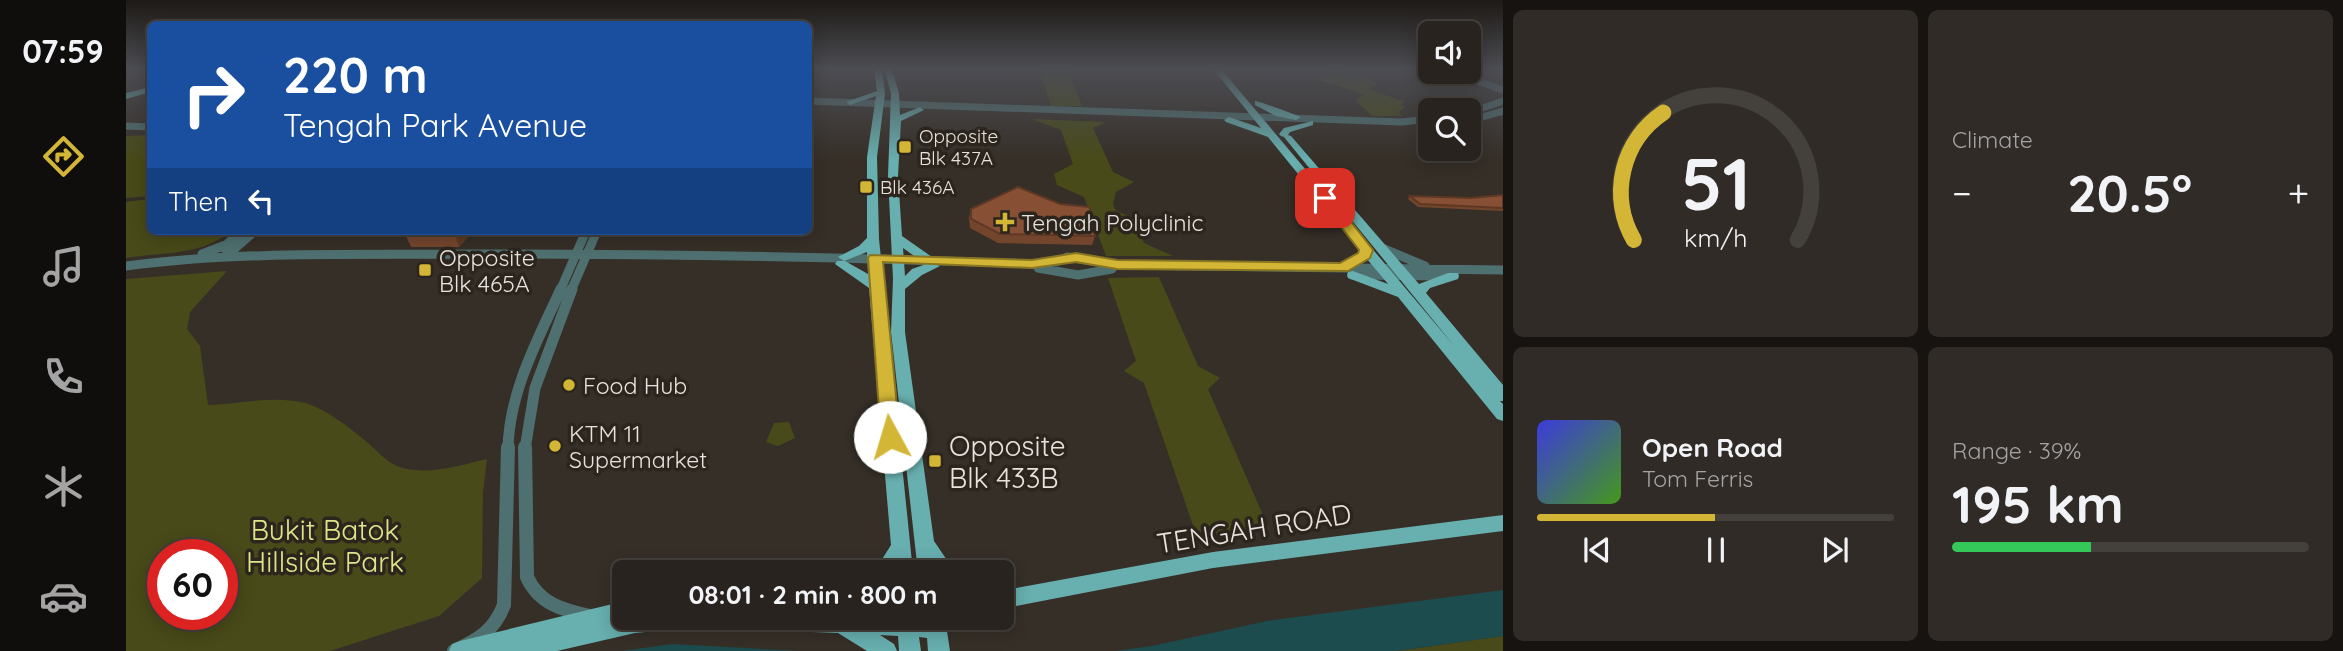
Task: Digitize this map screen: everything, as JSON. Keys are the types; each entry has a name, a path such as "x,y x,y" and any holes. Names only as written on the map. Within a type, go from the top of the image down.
{"main road":[{"path":"894,99 893,176 902,371 926,560"},
{"path":"1247,99 1280,136 1366,250 1393,272 1503,396"},
{"path":"1249,99 1253,105 1296,117"},
{"path":"853,105 880,101 872,176 875,261 902,560"},
{"path":"853,105 871,114 877,121"},
{"path":"1219,115 1236,113 1253,105"},
{"path":"895,106 917,107"},
{"path":"895,106 917,107"},
{"path":"1229,120 1280,136 1380,246 1393,272"},
{"path":"1280,136 1287,130 1310,123"},
{"path":"874,139 884,136 895,139"},
{"path":"872,176 893,176"},
{"path":"874,237 859,252 843,260 877,288"},
{"path":"897,238 931,263 899,288"},
{"path":"1366,250 1365,255 1348,272 1413,295 1503,415"},
{"path":"1413,295 1425,285 1453,276"},
{"name":"TENGAH ROAD","path":"1014,596 1213,560 1503,523"},
{"path":"922,534 935,560"},
{"path":"892,560 901,546"},
{"path":"460,651 612,614"},
{"path":"512,651 612,628"},
{"path":"851,630 886,651"},
{"path":"908,630 909,651"},
{"path":"936,630 939,651"}],"street":[{"path":"812,101 853,105"},
{"path":"812,107 880,101 895,106"},
{"path":"1481,109 1503,102"},
{"path":"917,107 1219,115 1310,123 1418,125"},
{"path":"917,107 1229,120 1296,117 1401,122 1418,120"},
{"path":"1481,117 1503,111"},
{"path":"126,126 147,129"},
{"path":"126,133 147,130"},
{"path":"126,266 178,259 229,244 244,235"},
{"path":"244,235 245,250 252,256"},
{"path":"215,260 244,235"},
{"path":"585,235 540,369 525,441 524,504 527,577 530,587 535,594 553,606 596,617"},
{"path":"454,651 484,638 498,623 504,605 508,442 512,423 527,365 579,259 594,235"},
{"path":"215,260 229,244"},
{"path":"1380,246 1406,260 1436,269"},
{"path":"126,273 252,256 1032,264 1076,257 1117,265 1348,272"},
{"path":"178,259 579,259"},
{"path":"1059,261 1064,271"},
{"path":"931,263 1064,271 1078,275 1118,269 1503,276"},
{"path":"1393,272 1436,269 1503,270"},
{"path":"512,423 519,427 529,421"}],"green space":[{"path":"1049,99 1079,99 1082,106 1051,106"},
{"path":"1398,99 1405,102 1400,105 1406,107 1398,112 1403,116 1372,116 1355,100"},
{"path":"1032,119 1106,122 1093,128 1113,172 1134,182 1116,192 1113,204 1116,211 1132,217 1144,243 1173,256 1106,256 1084,197 1057,185 1054,174 1073,164 1061,130"},
{"path":"147,135 147,196 126,198 126,136"},
{"path":"147,199 147,235 224,235 194,249 126,258 126,202"},
{"name":"Bukit Batok Hillside Park","path":"227,271 190,312 187,329 200,346 208,405 269,400 305,403 338,420 390,462 407,469 438,470 487,459 483,492 482,578 439,616 330,651 126,651 126,279"},
{"path":"1159,277 1198,366 1220,378 1208,389 1269,529 1196,534 1144,383 1124,371 1136,361 1108,278"},
{"path":"789,422 795,438 778,446 766,442 774,423"},
{"path":"1503,636 1503,651 1397,651"}],"water":[{"path":"1503,590 1503,636 1396,651 1115,651 1152,646 1267,621"},
{"path":"672,644 800,651 622,651"}],"building":[{"path":"1018,187 1060,204 1089,207 1097,229 1095,236 1000,234 971,219 971,209"},
{"path":"1503,195 1503,208 1420,204 1410,196 1471,198"}],"place":[{"name":"Opposite Blk 437A","path":"905,147"},
{"name":"Blk 436A","path":"866,187"},
{"name":"Tengah Polyclinic","path":"1005,222"},
{"name":"Opposite Blk 465A","path":"425,270"},
{"name":"Food Hub","path":"569,385"},
{"name":"KTM 11 Supermarket","path":"555,446"},
{"name":"Opposite Blk 433B","path":"935,461"}],"route":[{"path":"890,437 875,258 1032,264 1076,257 1117,265 1343,268 1365,255 1366,250 1325,198"}]}
